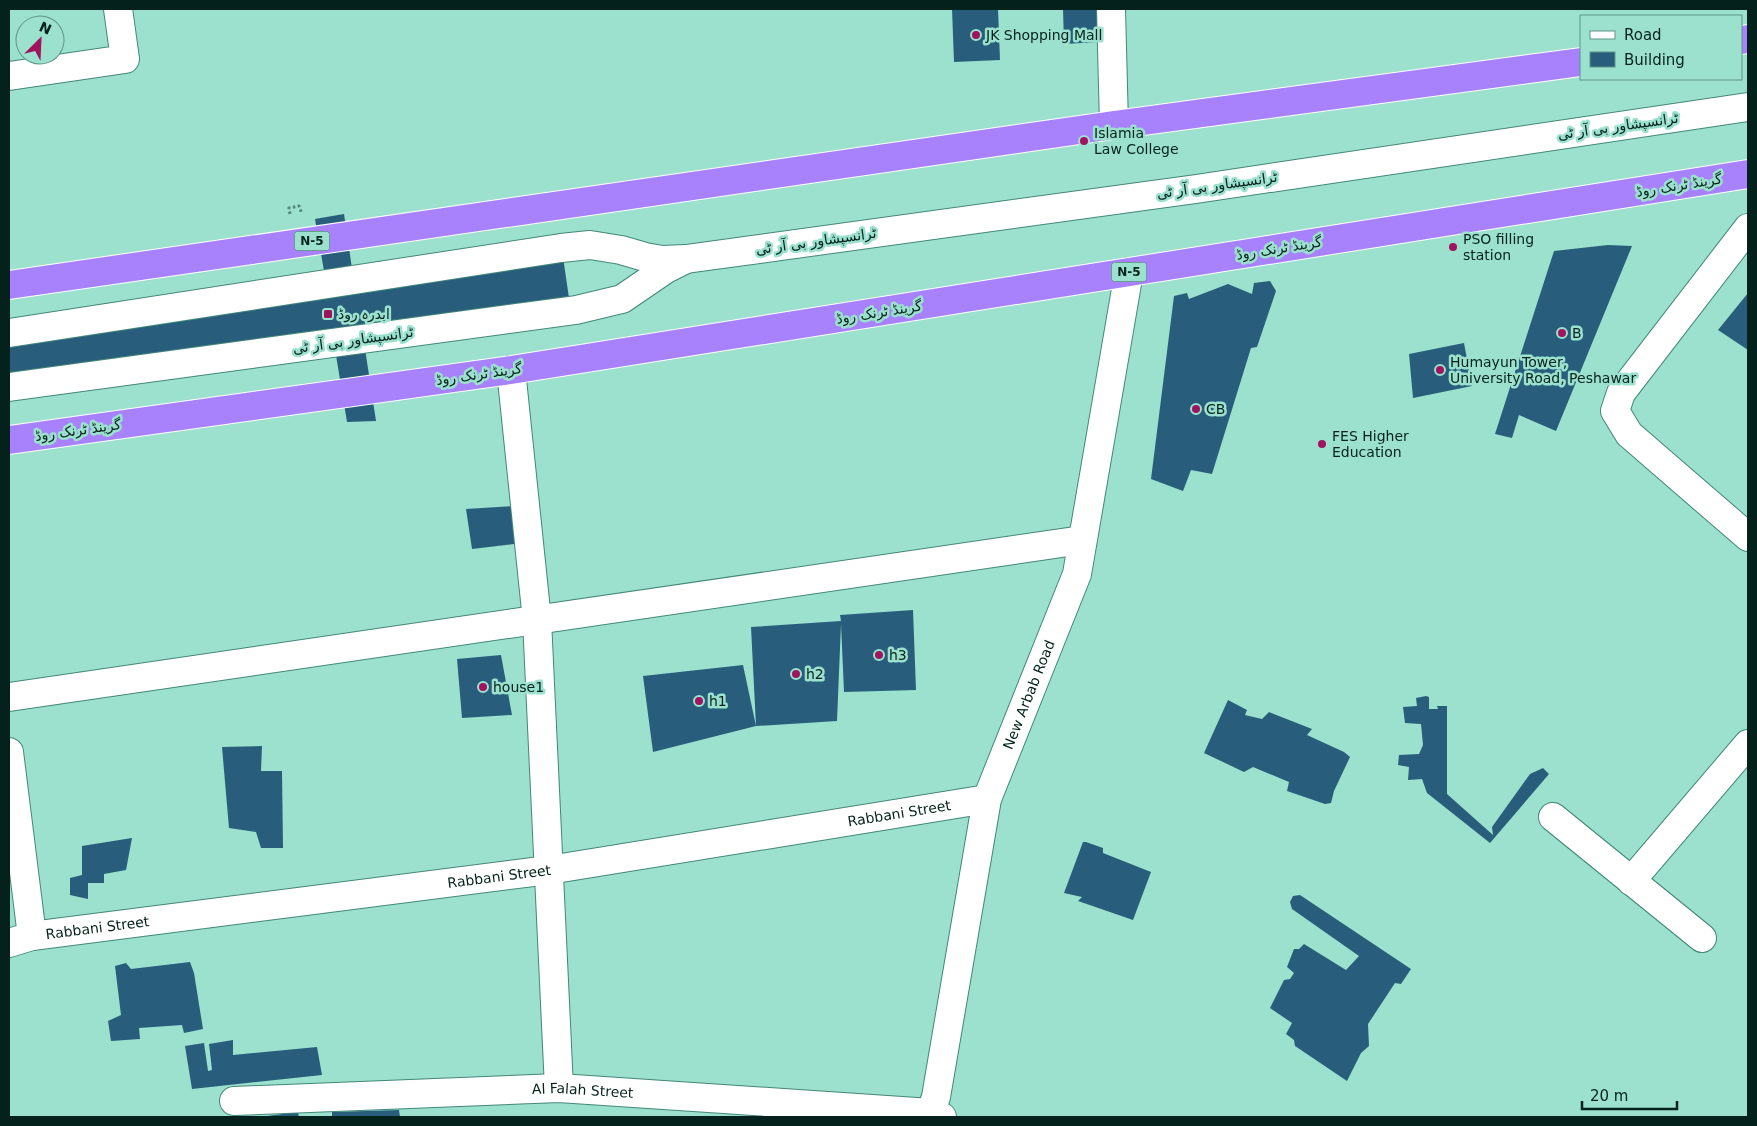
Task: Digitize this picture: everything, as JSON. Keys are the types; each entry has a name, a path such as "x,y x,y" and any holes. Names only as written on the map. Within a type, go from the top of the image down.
{"highway":[{"name":"N-5","path":"9,285 1114,125 1580,62"},
{"name":"گرینڈ ٹرنک روڈ","path":"9,440 511,370 1748,174"}],"street":[{"path":"9,76 125,59 118,9"},
{"path":"1111,9 1114,125"},
{"name":"ٹرانسپشاور بی آر ٹی","path":"9,333 560,248 590,246 621,250 653,258 686,259 1196,188 1748,107"},
{"path":"1748,228 1621,393 1615,411 1629,434 1748,537"},
{"name":"ٹرانسپشاور بی آر ٹی","path":"9,387 603,305 622,299 666,269 686,259"},
{"name":"New Arbab Road","path":"934,1116 987,799 1077,574 1129,272"},
{"path":"511,370 537,620 559,1088"},
{"path":"9,697 1082,540"},
{"path":"1631,881 1748,744"},
{"path":"9,752 20,939"},
{"name":"Rabbani Street","path":"20,939 549,870 987,799"},
{"path":"1553,816 1702,938"},
{"name":"Al Falah Street","path":"234,1101 559,1088 934,1116"}],"building":[{"name":"JK Shopping Mall","path":"952,9 998,9 1000,60 954,62"},
{"name":"JK Shopping Mall","path":"1063,9 1098,9 1099,42 1064,44"},
{"name":"ابدرہ روڈ","path":"344,214 355,289 563,257 569,298 362,329 376,421 347,422 332,331 9,378 9,340 328,294 315,219"},
{"name":"B","path":"1608,245 1632,246 1556,431 1519,415 1512,438 1495,434 1554,251"},
{"name":"CB","path":"1270,281 1276,291 1257,347 1251,348 1212,474 1191,470 1183,491 1151,479 1174,296 1187,293 1189,299 1228,284 1252,294 1254,283"},
{"path":"1748,293 1748,350 1718,330"},
{"name":"Humayun Tower, University Road, Peshawar","path":"1464,343 1472,386 1413,398 1409,354"},
{"path":"516,506 522,543 472,549 466,509"},
{"path":"913,610 916,690 844,692 841,624 837,721 756,726 751,627 841,621 840,615"},
{"name":"house1","path":"501,655 512,715 462,718 457,659"},
{"name":"h1","path":"743,665 756,726 653,752 643,676"},
{"path":"1429,697 1429,709 1438,709 1437,706 1447,706 1447,794 1493,835 1492,827 1530,774 1543,768 1549,774 1490,843 1427,793 1422,779 1408,780 1409,767 1398,765 1399,755 1419,754 1423,745 1421,724 1405,723 1403,707 1417,706 1416,698"},
{"path":"1228,700 1247,710 1245,715 1262,719 1269,712 1312,729 1307,735 1344,752 1350,757 1334,791 1331,803 1325,804 1287,791 1289,782 1253,767 1244,772 1204,753"},
{"path":"262,746 261,771 282,771 283,848 261,848 256,832 229,828 222,747"},
{"path":"132,838 126,870 104,874 104,883 88,883 88,899 70,895 70,878 82,875 82,846"},
{"path":"1083,842 1103,848 1103,853 1151,872 1133,920 1078,901 1082,897 1064,893"},
{"path":"1300,895 1411,969 1401,984 1395,983 1368,1024 1369,1046 1361,1053 1347,1081 1295,1046 1294,1040 1286,1034 1292,1023 1270,1008 1284,980 1290,979 1294,973 1287,967 1294,949 1299,949 1304,944 1346,970 1359,956 1292,909 1290,902 1293,896"},
{"path":"190,962 194,973 203,1029 184,1033 182,1025 139,1028 140,1039 111,1041 108,1021 121,1015 115,966 126,963 131,969"},
{"path":"233,1040 233,1055 317,1047 322,1075 192,1089 185,1046 204,1043 208,1071 212,1070 209,1044"},
{"path":"399,1110 400,1117 332,1117 332,1112"},
{"path":"298,1112 299,1117 267,1117 267,1116"}],"place":[{"name":"JK Shopping Mall","path":"976,35"},
{"name":"Islamia Law College","path":"1084,141"},
{"name":"PSO filling station","path":"1453,247"},
{"name":"ابدرہ روڈ","path":"328,314"},
{"name":"B","path":"1562,333"},
{"name":"Humayun Tower, University Road, Peshawar","path":"1440,370"},
{"name":"CB","path":"1196,409"},
{"name":"FES Higher Education","path":"1322,444"},
{"name":"h3","path":"879,655"},
{"name":"h2","path":"796,674"},
{"name":"house1","path":"483,687"},
{"name":"h1","path":"699,701"}]}
